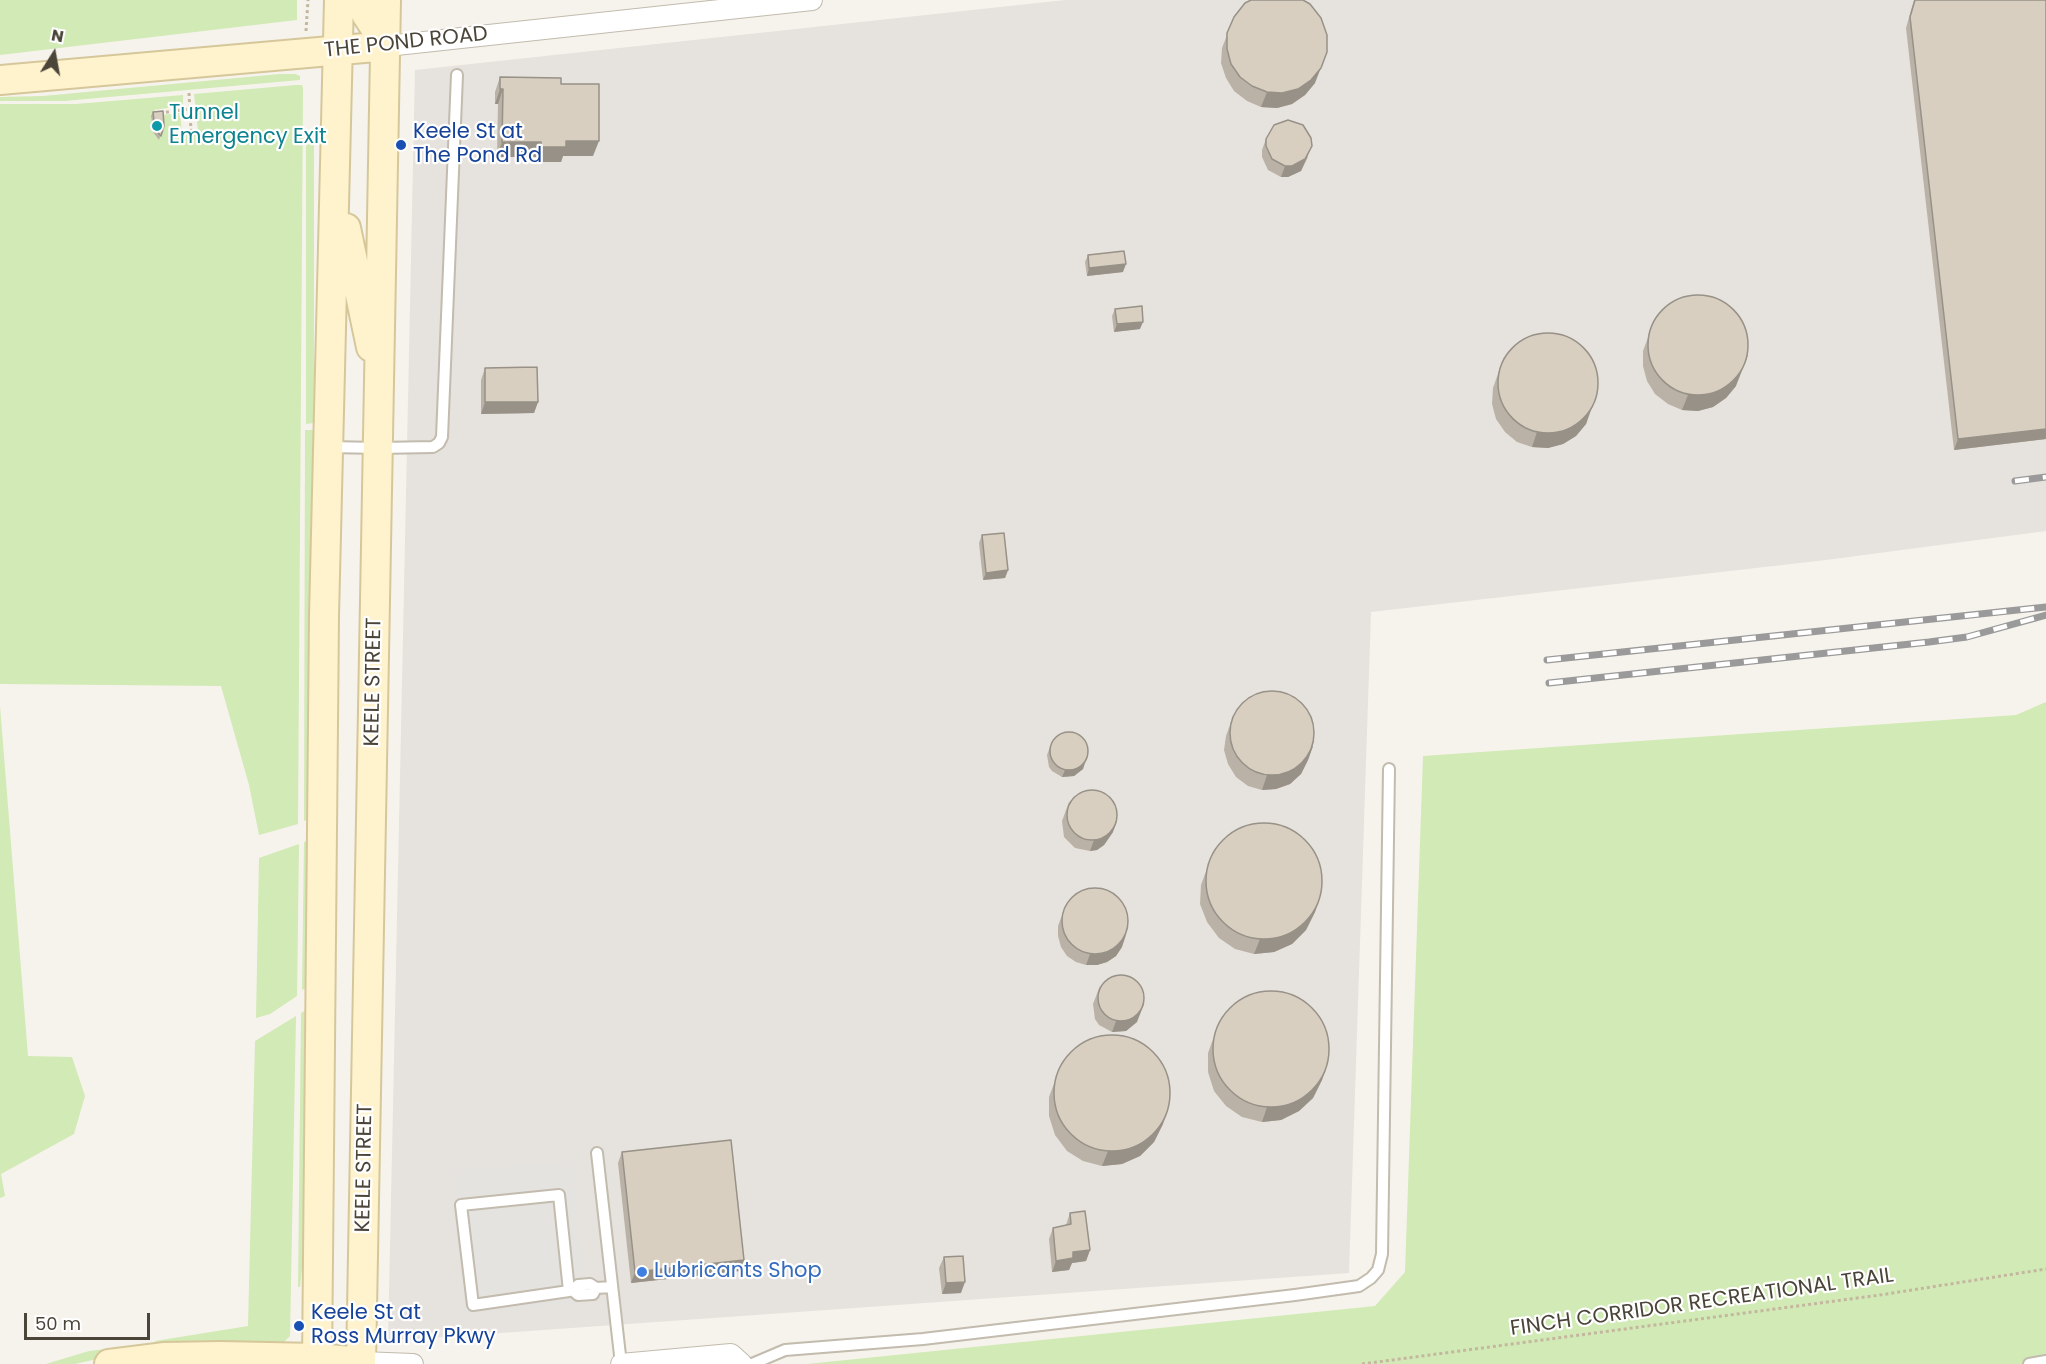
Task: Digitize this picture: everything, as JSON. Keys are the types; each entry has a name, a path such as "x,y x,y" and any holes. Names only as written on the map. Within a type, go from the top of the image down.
{"main road":[{"path":"317,1361 323,628 339,0"},
{"path":"366,0 366,14 387,46"},
{"name":"KEELE STREET","path":"361,1363 387,46 386,0"},
{"name":"THE POND ROAD","path":"0,80 387,46"},
{"path":"338,50 347,79 345,222 380,387"},
{"path":"109,1364 165,1357 361,1363"}],"street":[{"name":"THE POND ROAD","path":"387,46 748,3 812,0"},
{"path":"621,1364 731,1354 742,1364"},
{"path":"361,1363 413,1364"}],"lane":[{"path":"328,447 433,447 442,437 457,75"},
{"path":"752,1364 785,1350 923,1339 1284,1296 1359,1286 1371,1278 1378,1269 1382,1254 1389,769"},
{"path":"597,1153 621,1364"},
{"path":"571,1291 559,1195 461,1205 473,1305 571,1291 578,1285 590,1284 596,1288 612,1287"},
{"path":"2029,1364 2046,1362"}],"path":[{"path":"305,32 308,0"},
{"path":"189,93 191,131"},
{"path":"158,115 158,113 190,109"},
{"name":"FINCH CORRIDOR RECREATIONAL TRAIL","path":"1362,1364 1868,1296 2046,1269"}],"shaded area":[{"path":"1065,0 2046,0 2046,531 1826,560 1371,612 1349,1273 388,1341 415,70"},
{"path":"572,1161 585,1303 464,1314 452,1171"}],"green space":[{"path":"0,0 297,0 297,20 0,55"},
{"path":"295,74 300,76 300,80 64,101 0,101 0,97 43,96"},
{"path":"302,85 303,88 298,824 259,835 249,785 221,686 0,684 0,104 76,104 183,95 181,106 154,110 155,116 151,116 152,128 159,139 163,130 162,115 180,113 182,133 198,132 194,94"},
{"path":"310,134 314,134 314,423 306,424 306,144 309,144"},
{"path":"305,430 314,430 310,818 304,821"},
{"path":"2046,702 2046,1364 807,1364 1375,1306 1405,1272 1423,756 2016,715"},
{"path":"0,706 28,1056 72,1057 85,1096 74,1134 1,1174 5,1196 0,1198"},
{"path":"314,838 311,986 302,990 304,842"},
{"path":"299,844 297,996 270,1014 256,1018 259,858"},
{"path":"311,1007 308,1214 300,1287 298,1287 301,1013"},
{"path":"296,1016 290,1336 283,1343 157,1344 155,1341 248,1326 255,1041"},
{"path":"131,1346 129,1352 75,1364 46,1364 89,1351"}],"building":[{"path":"1251,0 1303,0 1310,4 1321,18 1327,35 1327,52 1321,68 1311,80 1298,89 1282,93 1267,92 1252,86 1240,77 1231,64 1227,49 1227,33 1234,17 1245,3"},
{"path":"1915,0 2046,0 2046,429 1958,439 1910,17"},
{"path":"500,77 561,78 561,84 599,84 599,141 566,141 566,147 541,147 541,142 502,142 503,89 500,89"},
{"name":"Tunnel Emergency Exit","path":"163,111 164,126 161,136 155,129 153,112"},
{"path":"1288,120 1303,125 1311,138 1312,146 1305,159 1292,166 1285,166 1272,159 1266,146 1266,139 1274,125"},
{"path":"1124,251 1126,264 1089,268 1088,255"},
{"path":"1698,295 1726,303 1740,317 1748,345 1740,373 1726,387 1698,395 1670,387 1656,373 1648,345 1656,317 1670,303"},
{"path":"1142,306 1143,322 1117,324 1115,309"},
{"path":"1548,333 1576,341 1590,355 1598,383 1590,411 1576,425 1548,433 1520,425 1506,411 1498,383 1506,355 1520,341"},
{"path":"537,367 538,402 485,402 485,368"},
{"path":"1004,533 1008,570 986,573 982,535"},
{"path":"1264,691 1280,691 1296,698 1307,709 1314,725 1311,749 1302,763 1280,775 1264,775 1248,768 1237,757 1230,741 1230,725 1237,709 1248,698"},
{"path":"1069,732 1082,738 1088,751 1082,764 1069,770 1056,764 1050,751 1056,738"},
{"path":"1092,790 1110,797 1117,815 1110,833 1092,840 1074,833 1067,815 1074,797"},
{"path":"1264,823 1286,827 1305,840 1318,859 1322,881 1318,903 1305,922 1286,935 1264,939 1242,935 1223,922 1210,903 1206,881 1210,859 1223,840 1242,827"},
{"path":"1101,888 1119,897 1126,908 1128,921 1126,934 1119,945 1108,952 1089,954 1071,945 1064,934 1062,915 1071,897 1082,890"},
{"path":"1121,975 1137,982 1144,998 1137,1014 1121,1021 1105,1014 1098,998 1105,982"},
{"path":"1271,991 1293,995 1312,1008 1325,1027 1329,1049 1325,1071 1312,1090 1293,1103 1271,1107 1249,1103 1230,1090 1217,1071 1213,1049 1217,1027 1230,1008 1249,995"},
{"path":"1112,1035 1134,1039 1153,1052 1166,1071 1170,1093 1166,1115 1153,1134 1134,1147 1112,1151 1090,1147 1071,1134 1058,1115 1054,1093 1058,1071 1071,1052 1090,1039"},
{"path":"731,1140 744,1260 635,1272 622,1152"},
{"path":"1085,1211 1090,1250 1073,1252 1073,1258 1056,1261 1053,1228 1071,1224 1070,1213"},
{"path":"963,1256 965,1282 946,1283 944,1257"}],"railway":[{"path":"2015,481 2046,477"},
{"path":"1547,660 2046,607"},
{"path":"1549,683 1967,637 2046,615"}],"place":[{"name":"Tunnel Emergency Exit","path":"157,126"},
{"name":"Keele St at The Pond Rd","path":"401,145"},
{"name":"Lubricants Shop","path":"642,1272"},
{"name":"Keele St at Ross Murray Pkwy","path":"299,1326"}]}
